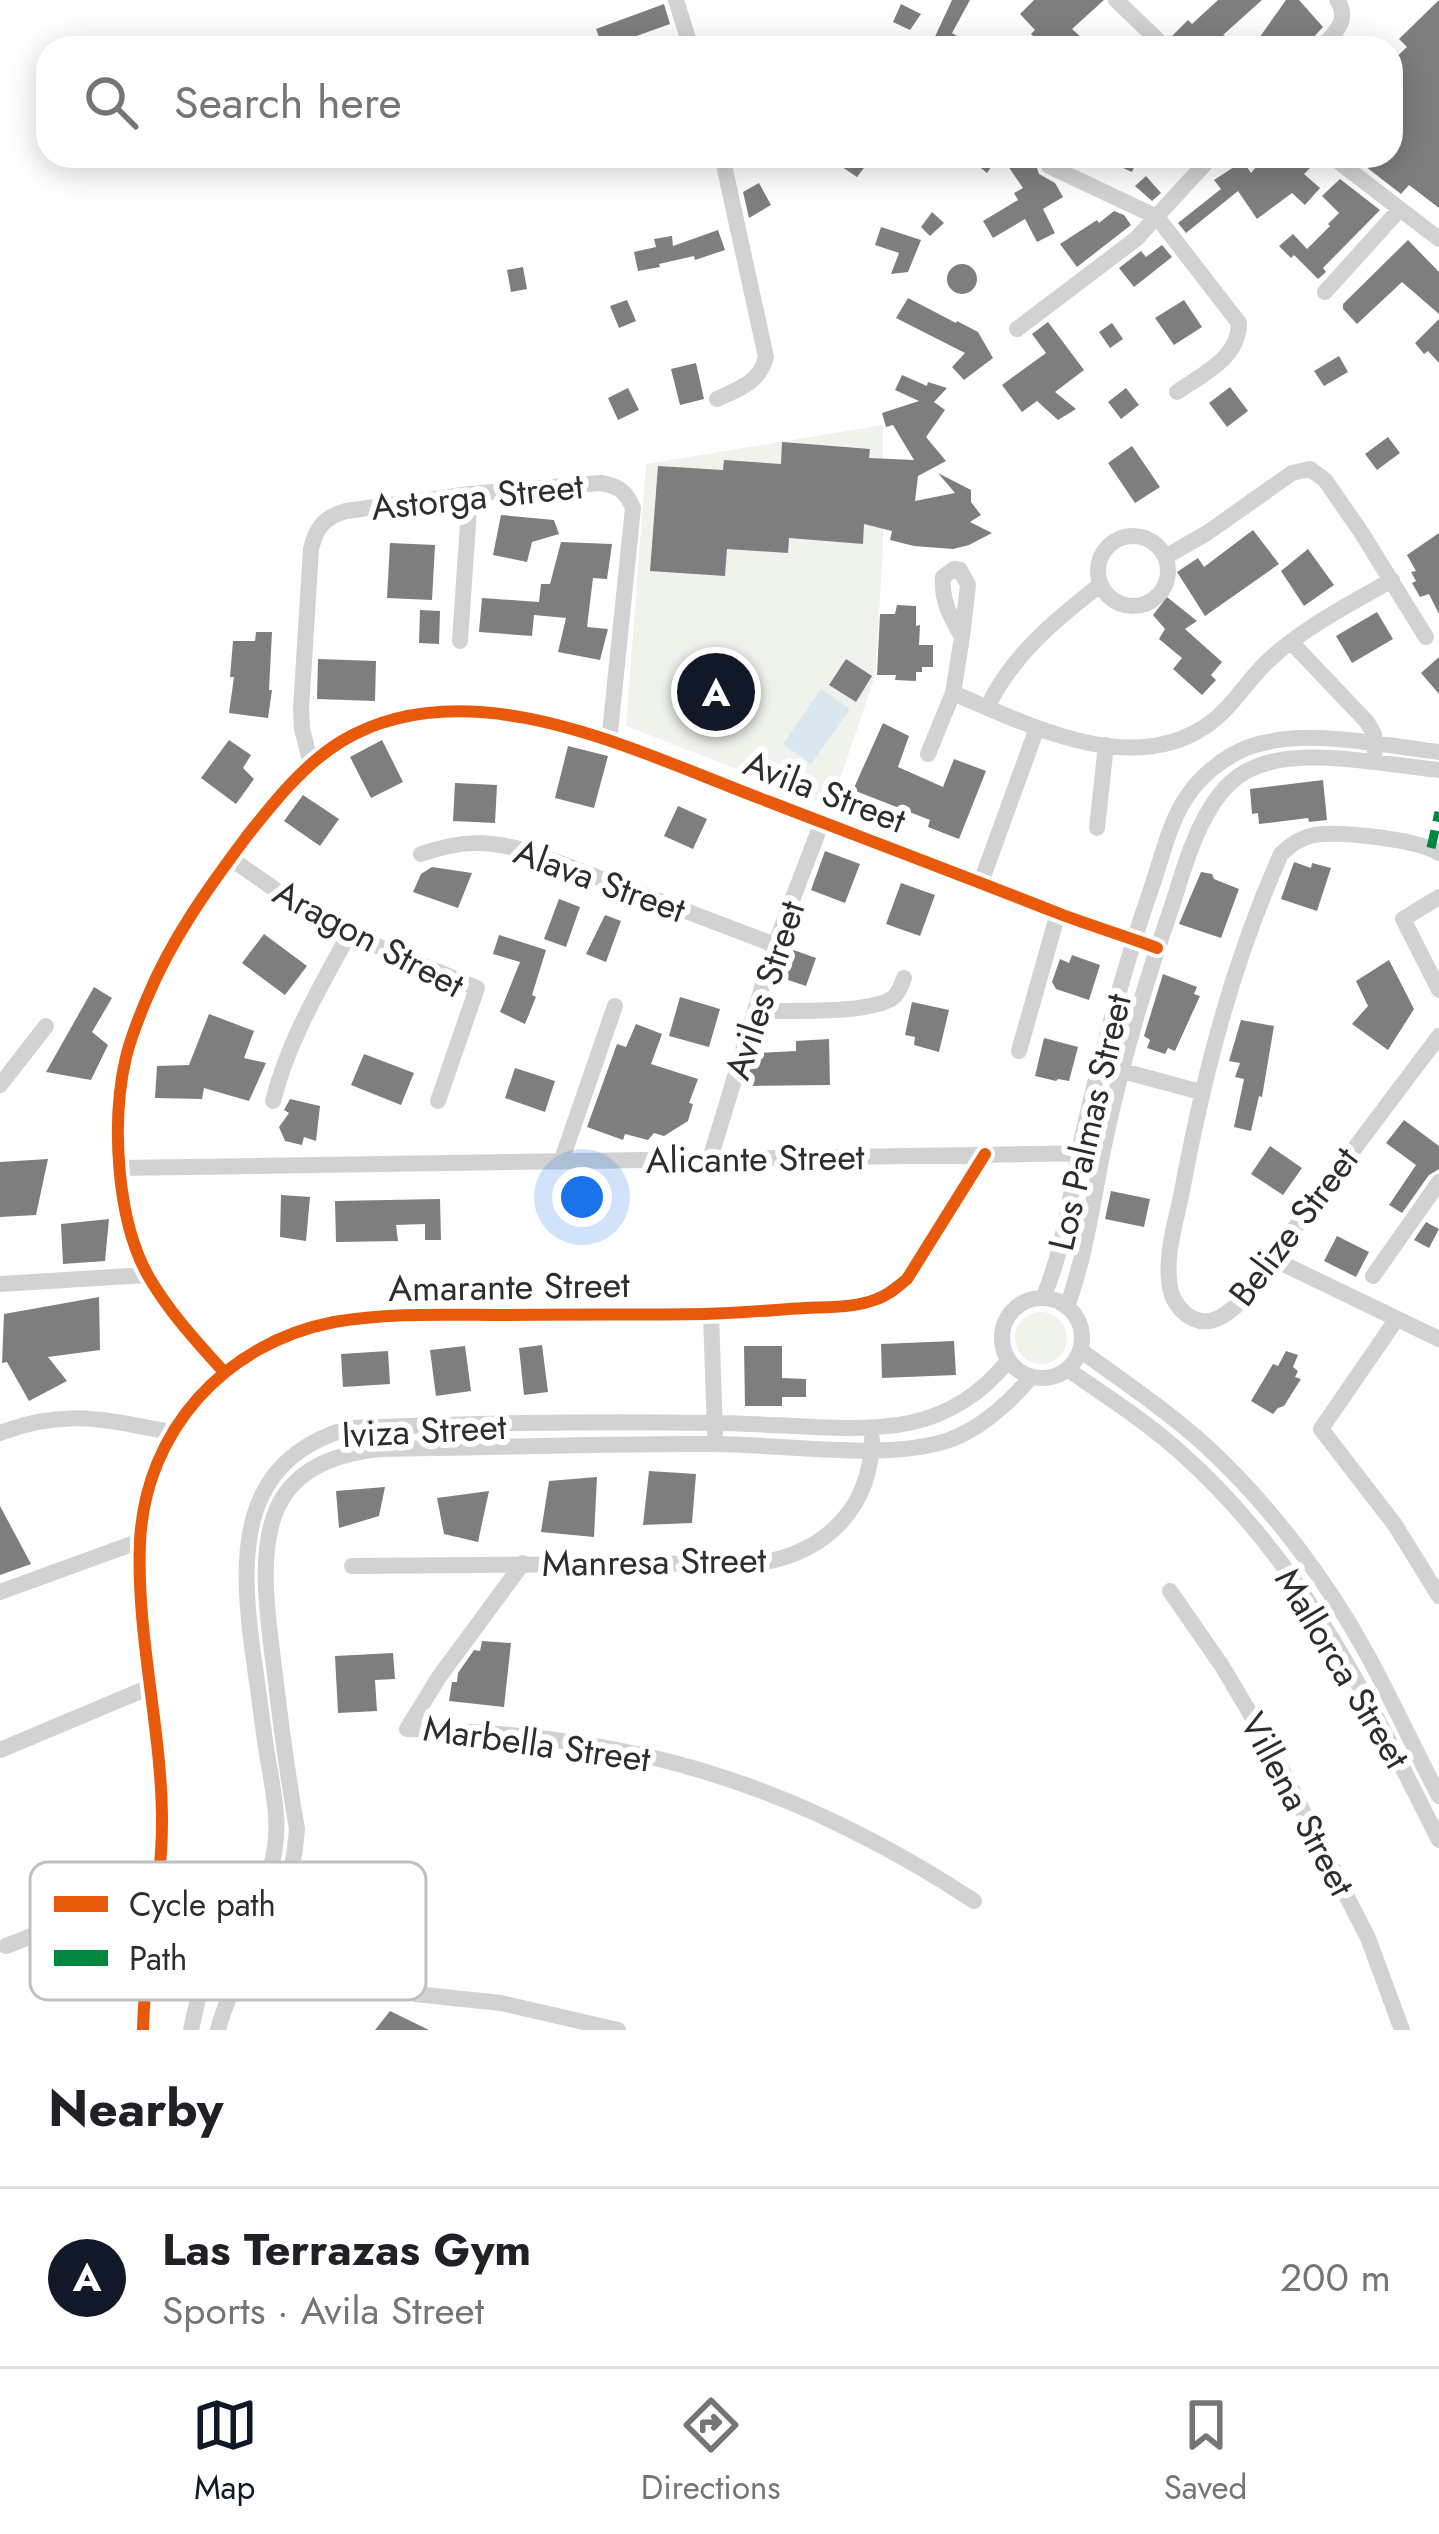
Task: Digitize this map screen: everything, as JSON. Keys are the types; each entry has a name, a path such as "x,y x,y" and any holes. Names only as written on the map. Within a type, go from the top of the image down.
{"street":[{"path":"676,0 687,36"},
{"path":"1116,0 1154,36"},
{"path":"1331,36 1343,16 1336,0"},
{"path":"717,399 755,380 766,357 725,168"},
{"path":"1053,168 1157,217 1239,323 1239,336 1228,356 1177,392"},
{"path":"1017,329 1136,239 1201,168"},
{"path":"1347,168 1439,239"},
{"path":"1325,292 1400,209"},
{"path":"1165,557 1208,533 1292,473 1310,469 1324,480 1426,637"},
{"name":"Astorga Street","path":"311,764 302,710 310,549 322,522 346,511 601,483 617,486 632,508 609,742"},
{"path":"460,641 470,494"},
{"path":"1137,536 1149,539 1165,557 1168,568 1163,589 1146,603 1124,605 1100,585 1099,560 1114,541 1137,536"},
{"path":"953,693 1037,728 1106,746 1158,745 1201,730 1291,642 1392,580"},
{"path":"987,707 998,685 1032,644 1100,585"},
{"path":"928,754 953,693 962,637"},
{"path":"1291,642 1367,722 1375,754"},
{"name":"Avila Street","path":"223,1371 147,1275 133,1236 118,1130 126,1058 138,1019 175,938 230,858 311,764 360,731 430,714 475,710 525,716 609,742 1157,948"},
{"path":"981,882 1037,728"},
{"name":"Los Palmas Street","path":"1043,1298 1063,1241 1099,1065 1134,939 1185,799 1220,763 1242,750 1291,737 1439,770"},
{"path":"1097,828 1106,746"},
{"name":"Los Palmas Street","path":"1067,1306 1086,1246 1122,1071 1157,948 1200,827 1220,794 1253,767 1296,757 1439,752"},
{"name":"Aviles Street","path":"710,1159 775,945 822,822"},
{"name":"Belize Street","path":"1439,853 1418,843 1335,834 1311,835 1293,842 1281,854 1239,961 1201,1092 1169,1273 1174,1300 1192,1318 1215,1320 1236,1306 1439,1036"},
{"name":"Alava Street","path":"421,854 446,845 496,842 775,945"},
{"name":"Aragon Street","path":"230,858 307,912 477,988 438,1100"},
{"path":"1439,897 1403,920 1439,990"},
{"path":"1019,1051 1058,913"},
{"path":"273,1102 297,1031 349,934"},
{"path":"756,1011 853,1009 882,1003 898,993 904,978"},
{"path":"561,1162 615,1006"},
{"path":"0,1085 46,1026"},
{"path":"1099,1065 1201,1092"},
{"name":"Alicante Street","path":"120,1168 1102,1153"},
{"name":"Amarante Street","path":"160,1862 162,1825 142,1627 140,1541 148,1486 171,1432 223,1371 275,1341 335,1322 389,1316 711,1313 844,1306 880,1298 907,1279 985,1154"},
{"path":"1373,1276 1439,1182"},
{"path":"1271,1258 1439,1339"},
{"path":"0,1284 147,1275"},
{"path":"1043,1298 1067,1306 1082,1331 1080,1350 1067,1369 1056,1376 1031,1377 1018,1371 1008,1361 1001,1337 1010,1313 1019,1304 1043,1298"},
{"path":"711,1313 715,1444"},
{"path":"1396,1320 1321,1429 1431,1565 1439,1596"},
{"name":"Mallorca Street","path":"1080,1350 1185,1427 1255,1497 1353,1629 1439,1796"},
{"name":"Iviza Street","path":"272,1862 276,1811 247,1610 245,1561 254,1510 294,1454 315,1440 350,1428 906,1424 950,1409 994,1379 1008,1361"},
{"name":"Mallorca Street","path":"1067,1369 1182,1453 1283,1563 1346,1659 1439,1840"},
{"name":"Iviza Street","path":"294,1862 297,1829 268,1610 267,1560 275,1513 313,1467 336,1456 368,1450 715,1444 872,1450 930,1445 993,1415 1031,1377"},
{"path":"0,1433 39,1420 74,1417 171,1432"},
{"name":"Manresa Street","path":"352,1566 785,1559 811,1548 848,1515 868,1474 872,1427"},
{"path":"0,1592 140,1541"},
{"name":"Marbella Street","path":"523,1563 407,1729 532,1736 672,1763 835,1822 974,1900"},
{"name":"Villena Street","path":"1170,1591 1222,1666 1280,1767 1368,1938 1402,2030"},
{"path":"0,1750 150,1687"},
{"path":"6,1946 30,1937"},
{"path":"426,1995 501,2003 618,2030"},
{"name":"Amarante Street","path":"143,2030 144,2000"},
{"name":"Iviza Street","path":"191,2030 198,2000"},
{"name":"Iviza Street","path":"218,2030 227,2000"}],"shaded area":[{"path":"883,425 883,550 875,676 831,806 626,726 646,464"},
{"path":"821,689 850,709 811,764 783,744"},
{"path":"1041,1312 1059,1320 1067,1338 1059,1356 1041,1364 1023,1356 1015,1338 1023,1320"}],"building":[{"path":"952,0 970,0 952,33 957,36 935,36"},
{"path":"1034,0 1104,0 1072,29 1080,36 1033,36 1035,30 1020,14"},
{"path":"1218,0 1262,0 1226,36 1172,36 1188,20 1192,24"},
{"path":"1286,0 1299,0 1323,27 1315,36 1260,36"},
{"path":"1439,0 1439,208 1409,185 1401,194 1367,168 1403,168 1403,51 1407,47 1402,36"},
{"path":"664,4 670,24 636,36 599,36 596,29"},
{"path":"901,4 921,14 910,30 893,22"},
{"path":"844,168 864,168 857,177"},
{"path":"1009,168 1037,168 1055,183 1063,197 1043,209 1055,233 1037,242 1025,219 993,238 983,221 1018,200 1014,193 1023,188"},
{"path":"1232,168 1248,168 1251,173 1255,168 1310,168 1304,174 1320,188 1305,205 1292,193 1257,219 1238,191 1186,233 1178,223 1221,189 1214,180"},
{"path":"1146,176 1161,193 1152,201 1135,186"},
{"path":"1340,179 1380,210 1323,268 1326,272 1318,279 1279,246 1293,234 1307,249 1330,226 1339,213 1322,196"},
{"path":"759,183 771,205 749,218 743,192"},
{"path":"1114,211 1131,225 1077,267 1060,244"},
{"path":"932,212 944,223 930,236 921,227"},
{"path":"881,227 921,240 908,272 891,274 899,253 875,245"},
{"path":"718,230 725,250 638,271 634,252 656,247 654,239 672,236 673,246"},
{"path":"1408,240 1439,272 1439,314 1402,282 1357,324 1343,304"},
{"path":"1162,245 1172,257 1134,287 1119,268 1141,251 1146,257"},
{"path":"962,264 977,279 962,294 947,279"},
{"path":"523,267 527,289 511,292 507,270"},
{"path":"908,298 978,332 993,358 964,380 952,367 965,353 896,318"},
{"path":"627,300 636,321 619,328 610,306"},
{"path":"1184,300 1202,327 1174,345 1155,318"},
{"path":"1439,319 1439,363 1415,343"},
{"path":"1048,322 1084,370 1055,392 1076,409 1058,420 1037,401 1022,412 1002,385 1046,353 1032,334"},
{"path":"1112,323 1123,339 1110,348 1099,332"},
{"path":"1339,356 1348,372 1324,386 1314,371"},
{"path":"696,363 704,399 680,405 671,369"},
{"path":"902,375 927,386 928,382 947,388 934,402 945,410 926,437 946,461 918,476 915,501 955,493 938,473 971,490 971,502 981,515 970,522 992,533 953,549 890,540 892,531 864,524 863,544 789,538 788,553 727,549 725,576 650,571 658,466 723,470 724,460 781,464 782,442 870,449 869,458 914,460 893,425 886,427 882,413 919,401 895,390"},
{"path":"1230,387 1248,411 1227,427 1209,403"},
{"path":"628,388 639,410 618,420 608,398"},
{"path":"1126,388 1139,405 1121,419 1108,402"},
{"path":"1388,437 1400,453 1377,470 1365,454"},
{"path":"1132,446 1160,487 1135,503 1108,463"},
{"path":"501,515 554,520 559,534 532,542 527,562 493,555"},
{"path":"1253,530 1279,564 1205,616 1177,572 1198,558 1204,567"},
{"path":"1439,533 1439,614 1429,594 1420,597 1412,583 1416,581 1411,572 1416,571 1407,555"},
{"path":"561,542 612,544 607,579 593,578 587,627 608,629 600,660 558,652 566,618 534,615 532,636 479,632 482,598 539,602 541,584 550,584"},
{"path":"390,543 435,545 432,600 387,598"},
{"path":"1308,549 1334,585 1304,606 1281,571"},
{"path":"1167,597 1197,621 1185,629 1222,662 1211,675 1216,680 1202,695 1173,669 1182,658 1159,639 1165,629 1153,615"},
{"path":"897,605 916,606 919,645 933,645 933,667 922,667 916,681 877,675 880,614 895,614"},
{"path":"420,610 440,611 439,644 419,643"},
{"path":"1377,612 1393,639 1352,663 1336,636"},
{"path":"256,632 272,632 268,718 229,713 233,641 255,641"},
{"path":"1439,657 1439,694 1421,673"},
{"path":"318,659 376,661 375,701 317,699"},
{"path":"846,659 872,676 856,702 829,685"},
{"path":"705,668 736,674 727,721 704,717 706,708 698,706"},
{"path":"883,723 909,736 898,767 943,787 954,759 986,771 959,839 928,827 930,820 853,790"},
{"path":"229,740 251,755 243,768 254,779 236,804 201,778"},
{"path":"382,740 403,782 371,798 350,757"},
{"path":"568,746 608,756 594,808 555,798"},
{"path":"1323,780 1327,820 1259,824 1258,813 1252,814 1250,789"},
{"path":"455,783 497,785 495,823 453,821"},
{"path":"303,795 339,819 320,846 284,821"},
{"path":"678,806 707,819 693,849 664,836"},
{"path":"825,851 860,864 845,903 811,890"},
{"path":"1294,862 1331,868 1317,911 1281,899"},
{"path":"432,867 472,873 458,908 413,892 421,874"},
{"path":"1201,872 1239,889 1221,938 1179,924"},
{"path":"901,883 935,895 920,936 886,924"},
{"path":"559,899 580,907 566,947 544,939"},
{"path":"605,915 621,921 606,962 586,954"},
{"path":"264,934 307,966 285,995 242,963"},
{"path":"499,935 546,950 525,1024 500,1012 520,962 493,954"},
{"path":"788,948 816,958 806,986 779,977"},
{"path":"1072,955 1100,965 1089,1000 1056,989 1052,982 1060,959 1069,963"},
{"path":"1389,960 1414,1009 1388,1050 1352,1024 1368,1006 1356,981"},
{"path":"1163,974 1197,987 1194,994 1200,996 1175,1051 1168,1048 1165,1054 1147,1048 1150,1040 1144,1036"},
{"path":"94,987 112,998 92,1032 108,1045 91,1080 46,1072"},
{"path":"680,997 720,1009 709,1047 669,1036"},
{"path":"912,1002 949,1010 939,1052 914,1045 915,1037 905,1035"},
{"path":"209,1014 254,1031 244,1058 266,1063 249,1101 204,1088 202,1099 155,1098 157,1066 189,1065"},
{"path":"1241,1020 1274,1026 1251,1131 1234,1127 1244,1079 1235,1077 1240,1063 1229,1061"},
{"path":"636,1024 662,1034 651,1064 698,1079 688,1121 664,1136 654,1133 648,1140 625,1134 623,1140 587,1127 617,1044 626,1047"},
{"path":"1044,1038 1078,1047 1069,1081 1035,1076"},
{"path":"829,1039 830,1085 745,1086 755,1053 796,1051 796,1041"},
{"path":"364,1054 414,1073 401,1105 351,1085"},
{"path":"515,1068 555,1081 545,1112 505,1098"},
{"path":"290,1099 320,1106 316,1141 304,1137 302,1145 285,1141 279,1127 289,1113 284,1110"},
{"path":"1404,1120 1439,1146 1439,1169 1429,1175 1402,1213 1389,1205 1416,1165 1386,1143"},
{"path":"1270,1146 1302,1168 1283,1195 1251,1174"},
{"path":"48,1159 36,1215 0,1217 0,1162"},
{"path":"1111,1191 1150,1199 1144,1227 1105,1219"},
{"path":"281,1195 310,1197 306,1241 280,1237"},
{"path":"440,1199 441,1240 425,1240 425,1224 396,1225 398,1241 336,1242 335,1201"},
{"path":"109,1219 105,1261 63,1264 61,1224"},
{"path":"1426,1222 1439,1229 1429,1248 1414,1240"},
{"path":"1337,1236 1369,1252 1356,1277 1324,1261"},
{"path":"99,1297 100,1350 48,1357 67,1381 29,1401 7,1362 2,1363 4,1314"},
{"path":"954,1341 956,1375 882,1378 881,1344"},
{"path":"542,1345 548,1392 524,1395 519,1348"},
{"path":"465,1346 471,1391 436,1396 430,1350"},
{"path":"744,1346 782,1346 782,1378 806,1379 806,1397 782,1397 782,1406 745,1406"},
{"path":"388,1351 390,1384 343,1387 341,1354"},
{"path":"1286,1351 1298,1355 1293,1367 1298,1371 1295,1377 1301,1379 1273,1414 1251,1401"},
{"path":"649,1471 696,1474 692,1523 643,1525"},
{"path":"597,1477 594,1537 541,1532 549,1481"},
{"path":"385,1487 379,1516 339,1528 336,1491"},
{"path":"489,1491 478,1542 444,1534 437,1498"},
{"path":"0,1506 31,1564 0,1575"},
{"path":"482,1641 511,1643 504,1707 449,1701 452,1682 457,1682 474,1650 480,1651"},
{"path":"393,1653 395,1679 375,1680 377,1711 338,1713 335,1656"},
{"path":"390,2011 429,2030 375,2030"}],"marked path":[{"path":"1431,848 1439,812"}],"cycle path":[{"path":"223,1371 158,1292 139,1256 120,1171 121,1083 138,1020 179,934 279,797 342,741 392,720 445,711 500,714 556,725 666,761 1157,948"},
{"path":"160,1862 158,1752 140,1577 145,1502 175,1429 226,1372 295,1333 355,1319 705,1314 868,1302 907,1279 985,1154"},
{"path":"143,2030 145,2000"}],"place":[{"name":"Las Terrazas Gym","path":"716,692"}]}
